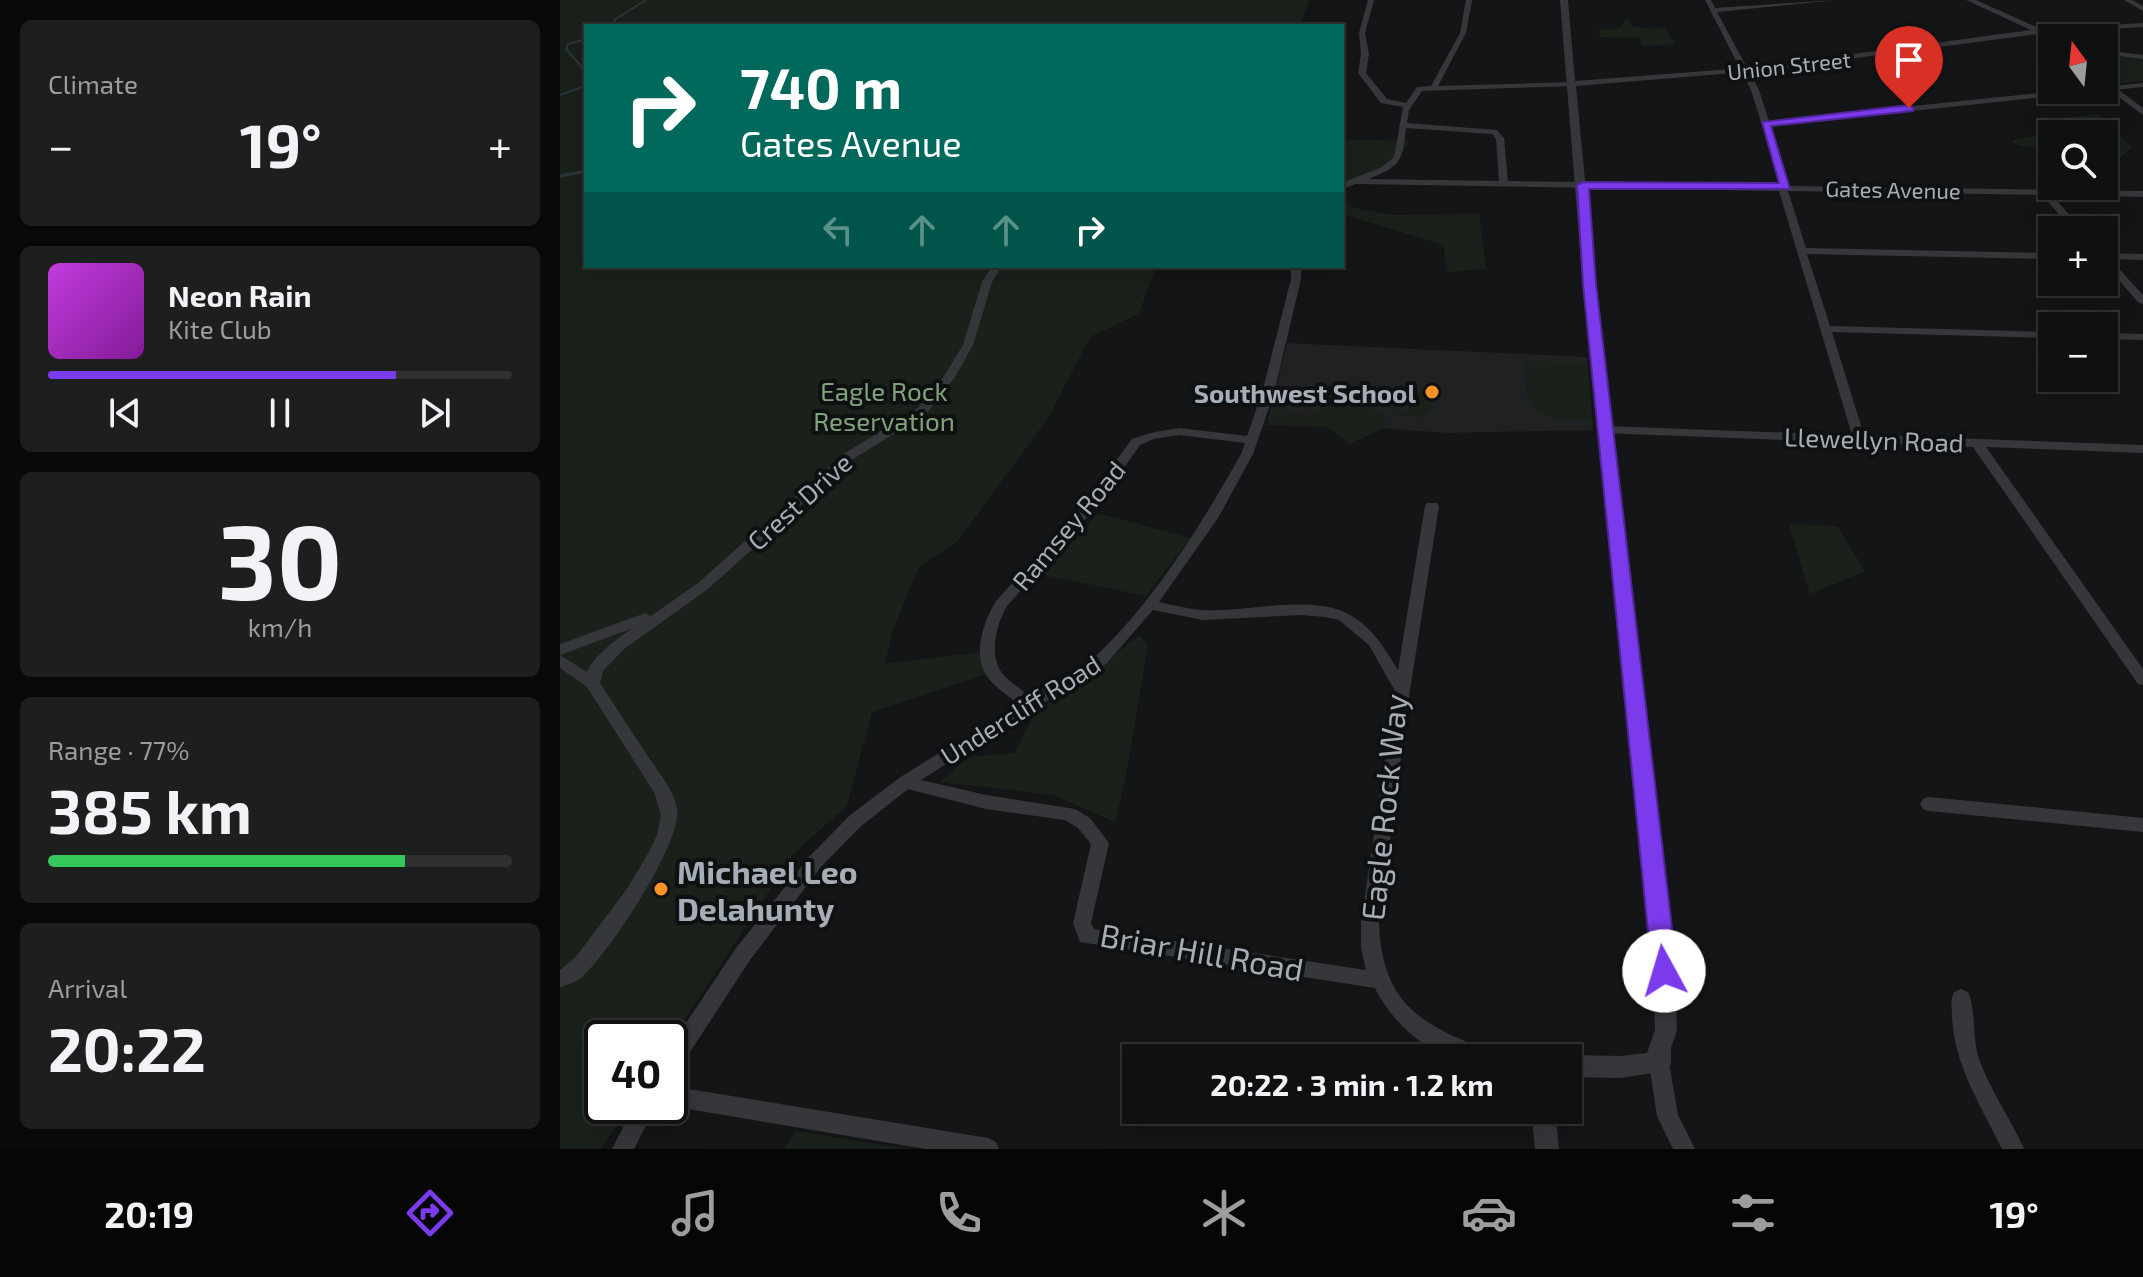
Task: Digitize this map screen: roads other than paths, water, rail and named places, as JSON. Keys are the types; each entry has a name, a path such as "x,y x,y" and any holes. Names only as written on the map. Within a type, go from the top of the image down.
{"street":[{"path":"1371,0 1362,33 1365,54 1362,73 1384,101 1407,106"},
{"path":"1344,185 1385,169 1398,158 1407,106 1420,89 1434,87 1463,33 1469,0"},
{"path":"1564,0 1583,185 1589,284 1664,971 1666,1030 1659,1048 1659,1063 1668,1116 1684,1149"},
{"path":"1708,0 1755,90 1859,439"},
{"path":"1713,10 1834,0"},
{"path":"1970,0 2038,30"},
{"path":"2127,0 2143,9"},
{"name":"Union Street","path":"2118,27 2141,26"},
{"name":"Union Street","path":"1434,87 1573,84 1744,71 2038,31"},
{"path":"2118,54 2143,57"},
{"path":"2118,86 2143,85"},
{"path":"2118,94 2143,112"},
{"path":"1765,124 2038,95"},
{"path":"1403,125 1494,132 1500,138 1504,184"},
{"name":"Gates Avenue","path":"1356,181 2038,192"},
{"name":"Gates Avenue","path":"2118,193 2143,194"},
{"path":"2051,200 2065,216"},
{"path":"1803,251 2038,256"},
{"path":"2118,257 2143,257"},
{"name":"Crest Drive","path":"592,683 602,660 664,610 703,586 846,458 922,411 949,377 968,345 987,282 996,268"},
{"name":"Undercliff Road","path":"688,1037 743,954 815,862 854,822 905,782 1101,660 1150,605 1211,518 1252,440 1268,393 1296,279 1296,268"},
{"path":"2118,273 2143,301"},
{"path":"1827,329 2038,335"},
{"path":"2118,336 2143,337"},
{"name":"Llewellyn Road","path":"1605,430 2143,449"},
{"name":"Ramsey Road","path":"1030,705 994,675 987,656 992,620 1001,604 1068,532 1136,442 1152,434 1187,431 1252,440"},
{"path":"1977,443 2143,680"},
{"path":"1403,691 1432,506"},
{"name":"Eagle Rock Way","path":"1150,605 1203,615 1301,610 1344,617 1374,642 1403,691 1369,947 1379,980 1394,1005 1426,1034 1443,1044"},
{"name":"Crest Drive","path":"560,650 664,610"},
{"path":"560,660 592,683 669,806 669,821 649,867 607,932 573,973 560,979"},
{"name":"Briar Hill Road","path":"905,782 986,802 1069,814 1084,823 1100,843 1082,923 1087,936 1379,980"},
{"path":"1929,804 2143,825"},
{"path":"1961,998 1963,1037 1970,1063 2013,1149"},
{"path":"1582,1066 1659,1063"},
{"path":"688,1099 988,1149"},
{"path":"623,1149 636,1124"},
{"path":"1544,1124 1547,1149"}],"waterway":[{"path":"615,24 614,20 646,0"},
{"path":"584,40 568,44 566,49 584,70"},
{"path":"560,95 584,86"},
{"path":"560,176 584,171"}],"place":[{"name":"Southwest School","path":"1432,392"},
{"name":"Michael Leo Delahunty","path":"661,889"}],"park label":[{"name":"Eagle Rock Reservation","path":"884,405"}]}
